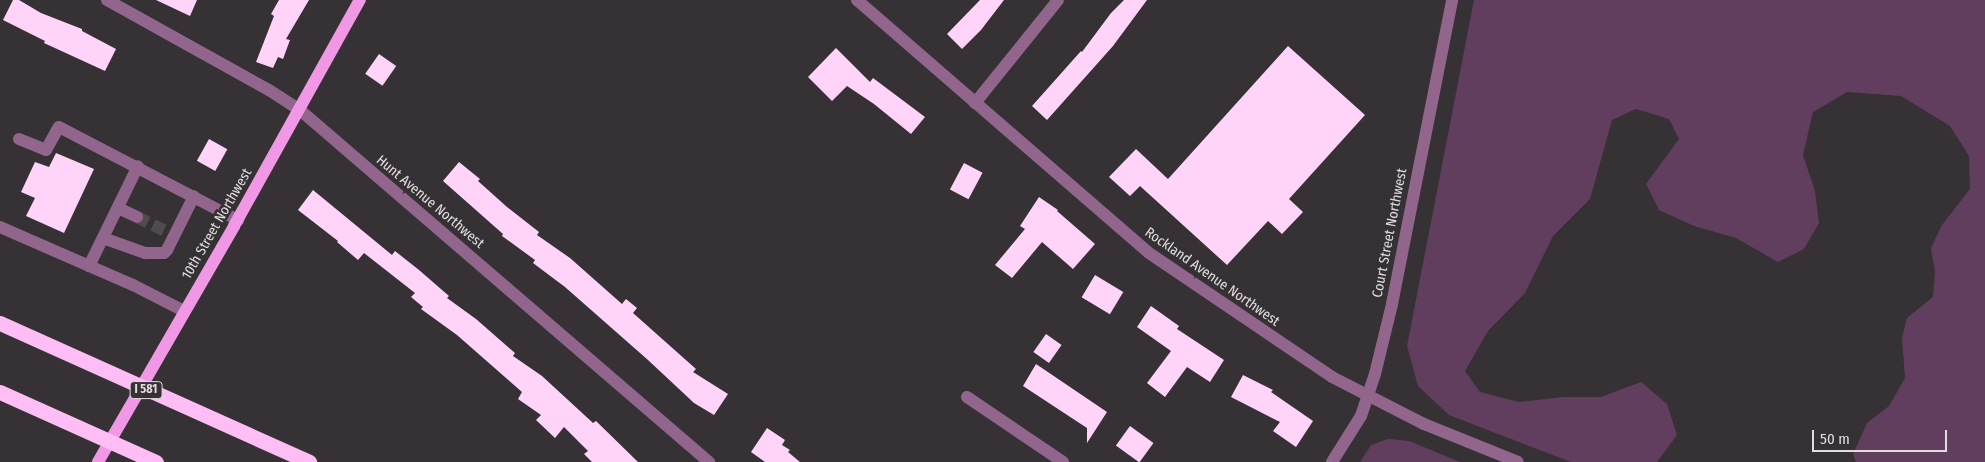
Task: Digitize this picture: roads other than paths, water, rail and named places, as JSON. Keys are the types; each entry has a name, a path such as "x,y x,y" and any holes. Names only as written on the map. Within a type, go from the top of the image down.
{"highway":[{"name":"I 581","path":"0,323 309,462"},
{"path":"0,392 156,462"}],"main road":[{"name":"10th Street Northwest","path":"98,462 238,220 360,0"}],"street":[{"name":"Hunt Avenue Northwest","path":"107,0 269,90 300,110 709,462"},
{"name":"Rockland Avenue Northwest","path":"856,0 1150,253 1286,348 1332,377 1424,424 1518,462"},
{"path":"975,103 1058,0"},
{"name":"Court Street Northwest","path":"1332,462 1348,438 1369,396 1392,304 1452,0"},
{"path":"20,139 46,150 59,127 138,166 238,220"},
{"path":"89,266 138,166"},
{"path":"103,238 145,253 164,253 171,232 194,196"},
{"path":"118,208 137,217"},
{"path":"0,226 133,285 184,312"},
{"path":"967,397 1063,462"}],"tunnel":[{"path":"137,217 166,231"}]}
